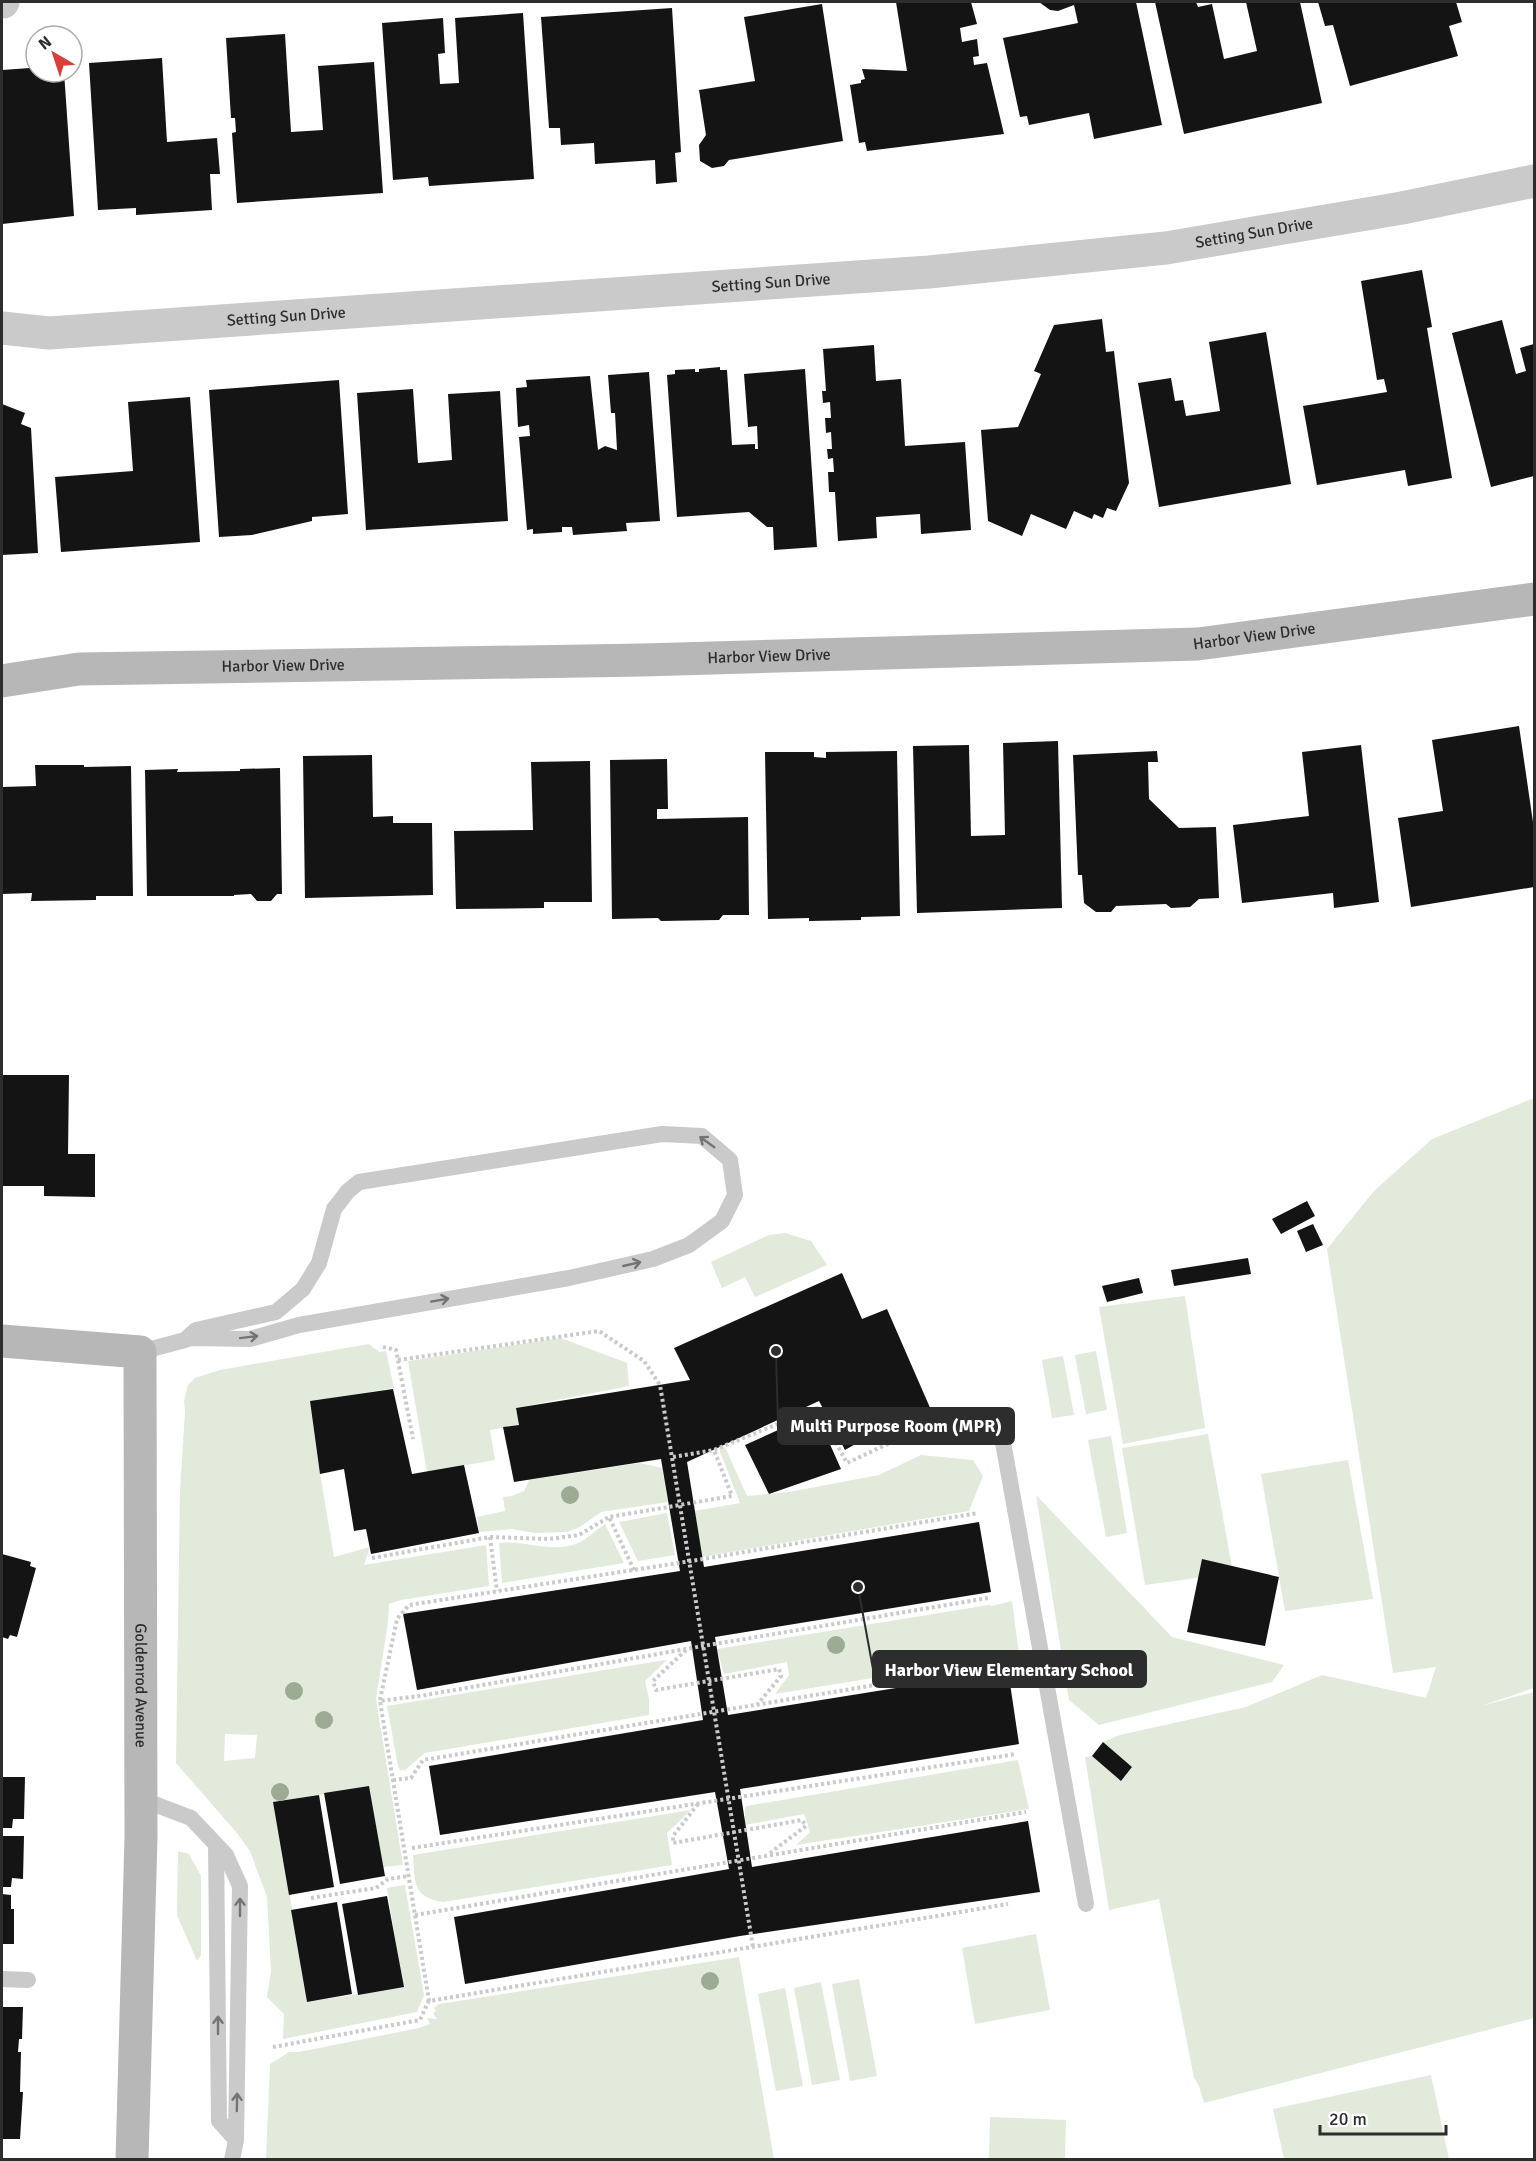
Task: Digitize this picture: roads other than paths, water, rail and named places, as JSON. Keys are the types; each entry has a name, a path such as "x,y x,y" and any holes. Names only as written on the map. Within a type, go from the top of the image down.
{"street":[{"name":"Setting Sun Drive","path":"2,328 49,333 928,272 1166,248 1402,208 1534,181"},
{"name":"Harbor View Drive","path":"2,681 79,669 644,660 1198,644 1534,599"},
{"path":"2,1341 140,1352"},
{"name":"Goldenrod Avenue","path":"132,2160 141,1799 140,1352"}],"lane":[{"path":"140,1352 188,1339 250,1339 299,1324 569,1278 653,1259 689,1245 722,1221 735,1195 730,1160 702,1136 662,1134 359,1182 348,1191 334,1209 319,1263 303,1289 276,1312 196,1330 188,1339"},
{"path":"999,1420 1086,1904"},
{"path":"141,1799 191,1818 230,1863 240,1886 236,2140 232,2160"},
{"path":"216,1845 219,2121 236,2140"},
{"path":"2,1979 28,1980"}],"place":[{"name":"Multi Purpose Room (MPR)","path":"776,1351"},
{"name":"Harbor View Elementary School","path":"858,1587"}]}
